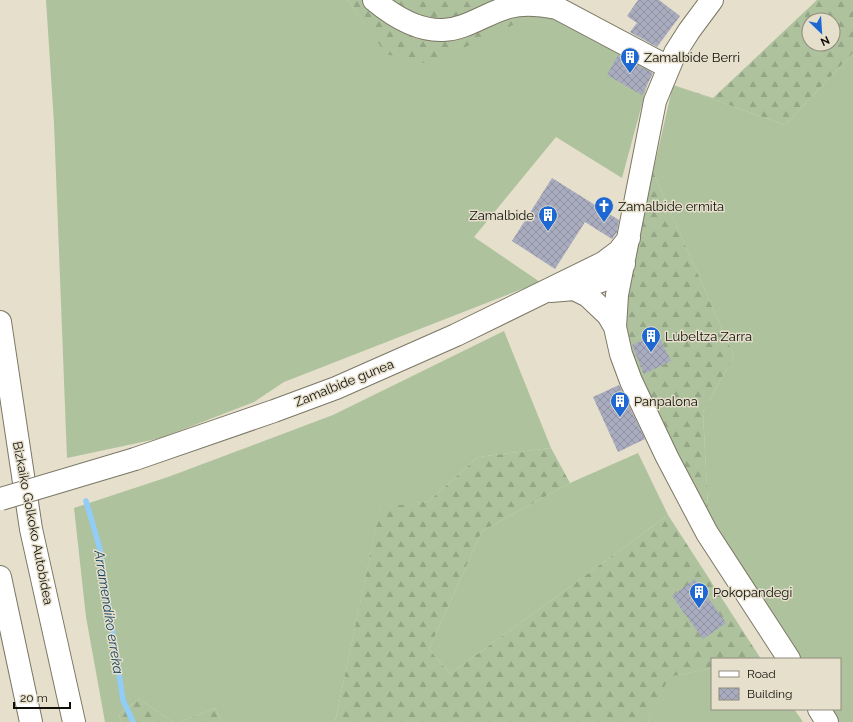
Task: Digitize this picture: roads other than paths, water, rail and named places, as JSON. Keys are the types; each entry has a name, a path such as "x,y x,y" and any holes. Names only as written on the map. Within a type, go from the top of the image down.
{"main road":[{"path":"374,0 383,7 416,26 442,30 465,26 509,7 540,4 557,8 668,67"},
{"path":"712,0 689,31 668,67 655,101 618,295 615,327 620,354 667,457 707,533 788,658"},
{"name":"Zamalbide gunea","path":"0,499 135,459 336,388 456,335 546,292 612,257 629,238"},
{"path":"546,292 574,289 609,278 624,264"},
{"path":"574,289 588,296 599,305 615,327"},
{"name":"Bizkaiko Golkoko Autobidea","path":"0,322 31,529 74,722"},
{"path":"0,577 31,722"},
{"path":"820,710 827,722"}],"waterway":[{"name":"Arramendiko erreka","path":"86,501 100,549 123,700 133,722"}],"place":[{"name":"Zamalbide Berri","path":"630,74"},
{"name":"Zamalbide ermita","path":"604,223"},
{"name":"Zamalbide","path":"548,232"},
{"name":"Lubeltza Zarra","path":"651,353"},
{"name":"Panpalona","path":"620,418"},
{"name":"Pokopandegi","path":"699,609"}]}
